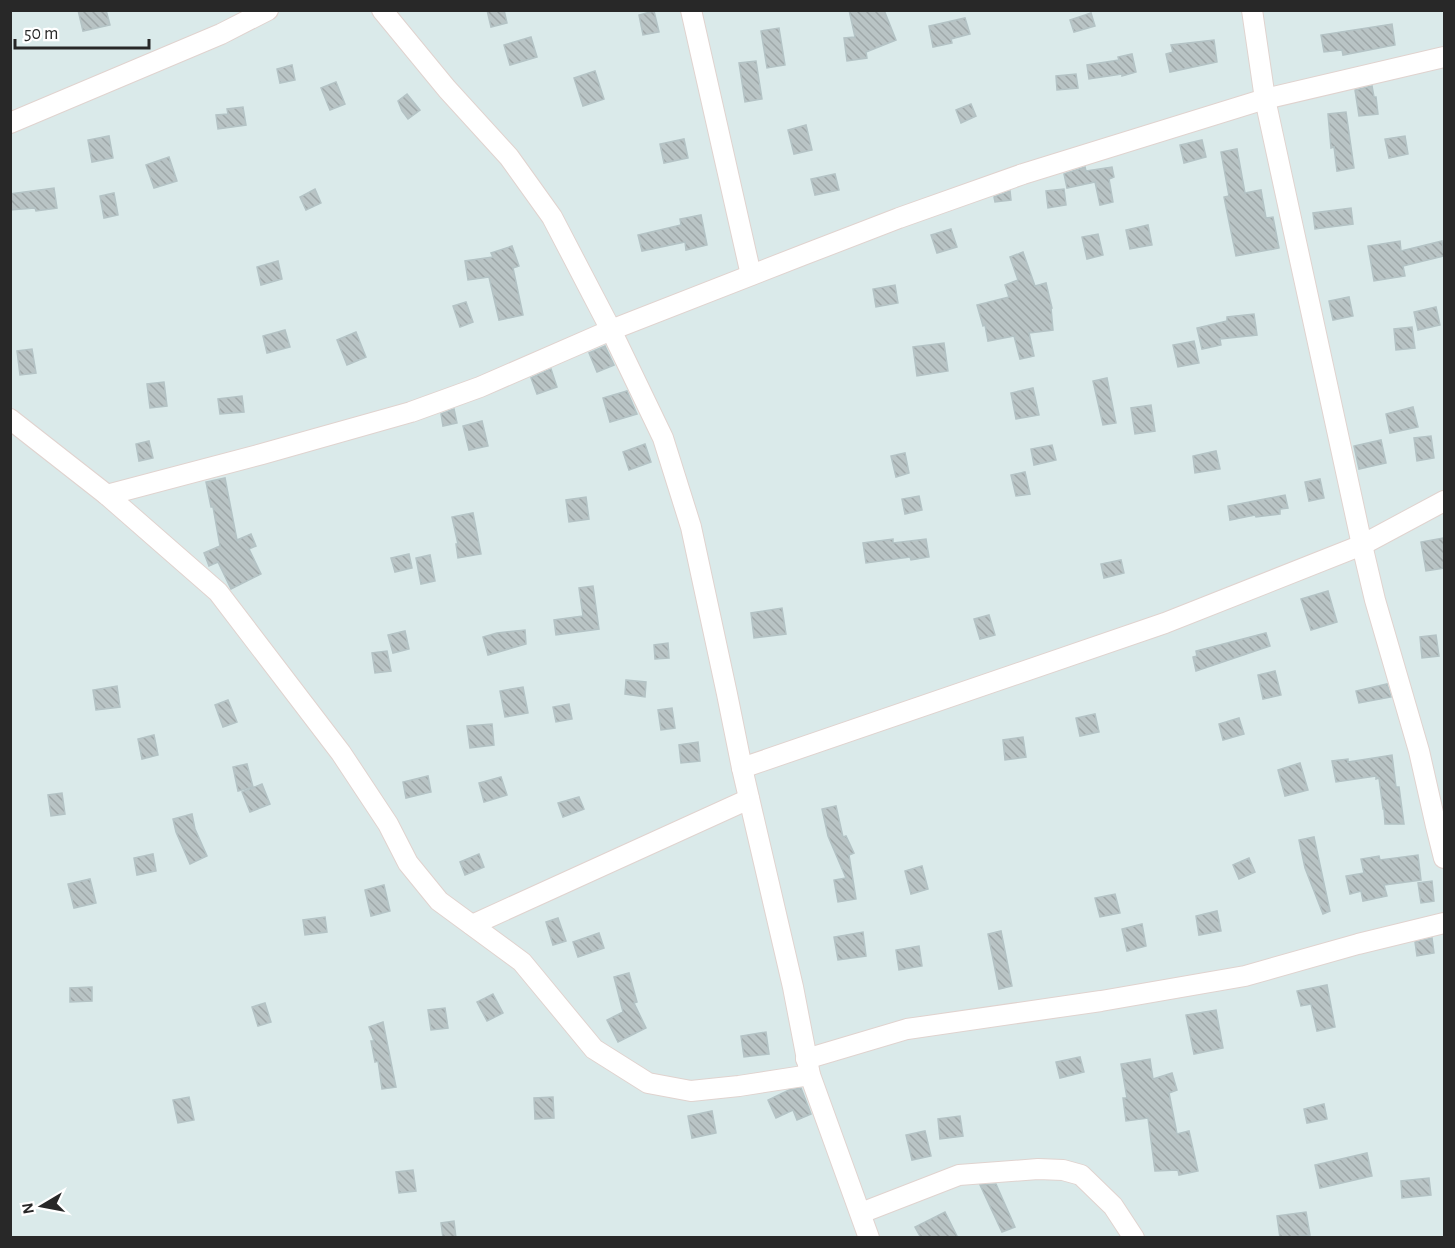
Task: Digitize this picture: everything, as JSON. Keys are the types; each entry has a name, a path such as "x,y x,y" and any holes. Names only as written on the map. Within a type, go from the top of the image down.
{"street":[{"path":"10,123 221,34 268,10"},
{"path":"382,10 447,89 509,157 552,217 611,330 663,438 691,527 749,800 793,987 808,1067 869,1238"},
{"path":"691,10 751,275"},
{"path":"1252,10 1265,99 1362,545 1375,600 1419,751 1444,858"},
{"path":"107,495 411,412 480,387 611,330 751,275 899,218 1023,174 1265,99 1444,57"},
{"path":"10,419 107,495 218,592 340,753 388,824 408,863 439,901 522,962 594,1049 648,1083 691,1091 739,1086 808,1067 907,1029 1101,1001 1245,976 1358,944 1444,923"},
{"path":"742,768 1165,623 1362,545 1444,501"},
{"path":"472,925 749,800"},
{"path":"861,1213 959,1175 1038,1169 1063,1170 1081,1175 1113,1206 1134,1238"}],"building":[{"path":"78,10 106,10 110,25 83,31"},
{"path":"487,10 504,10 507,23 491,27"},
{"path":"849,10 884,10 896,40 866,52 867,58 847,61 844,38 855,37"},
{"path":"654,11 659,32 643,35 639,15"},
{"path":"1091,13 1095,26 1074,32 1070,20"},
{"path":"965,18 970,34 951,39 952,43 933,47 929,26"},
{"path":"1392,24 1395,45 1343,55 1342,50 1324,52 1321,35"},
{"path":"779,28 785,65 767,68 761,31"},
{"path":"531,37 537,57 510,65 504,45"},
{"path":"1214,40 1217,62 1170,72 1166,54 1173,52 1171,45"},
{"path":"1132,54 1136,72 1122,76 1122,74 1089,79 1087,65 1119,60 1118,57"},
{"path":"756,61 762,99 745,102 739,63"},
{"path":"292,65 295,80 280,83 277,69"},
{"path":"595,71 604,99 583,106 574,78"},
{"path":"1076,74 1078,88 1057,90 1056,76"},
{"path":"336,82 345,104 330,110 321,88"},
{"path":"1372,86 1378,114 1359,116 1355,90"},
{"path":"407,94 420,110 408,119 398,101"},
{"path":"971,104 976,116 961,123 956,110"},
{"path":"243,107 246,125 218,129 216,115 228,114 227,109"},
{"path":"1346,112 1354,168 1337,171 1334,147 1331,148 1328,114"},
{"path":"806,125 812,150 794,154 788,130"},
{"path":"109,136 113,158 92,162 88,140"},
{"path":"1405,136 1408,154 1389,158 1385,139"},
{"path":"684,139 688,158 664,163 660,144"},
{"path":"1202,140 1206,157 1184,163 1180,145"},
{"path":"1237,149 1245,193 1261,190 1266,218 1273,217 1279,248 1236,256 1224,197 1229,196 1221,152"},
{"path":"169,157 177,181 154,188 146,165"},
{"path":"1085,167 1086,171 1112,167 1114,177 1109,179 1113,202 1100,205 1095,182 1067,188 1064,174"},
{"path":"835,174 839,190 815,195 811,179"},
{"path":"54,188 57,208 36,211 35,208 10,210 10,194"},
{"path":"315,189 321,203 306,210 300,197"},
{"path":"1064,189 1066,205 1048,208 1046,191"},
{"path":"1010,191 1011,200 995,202 994,197"},
{"path":"114,193 118,215 104,218 100,196"},
{"path":"1351,208 1353,224 1315,229 1313,213"},
{"path":"701,215 707,245 686,250 685,242 642,251 638,235 681,225 680,219"},
{"path":"1148,225 1152,245 1130,249 1126,230"},
{"path":"951,229 957,247 937,253 931,235"},
{"path":"1098,234 1103,255 1087,259 1082,237"},
{"path":"1400,241 1401,251 1442,241 1444,256 1403,266 1405,276 1374,281 1368,246"},
{"path":"512,246 519,266 513,268 523,315 499,320 489,277 468,280 465,261 493,257 491,253"},
{"path":"1023,252 1035,286 1046,283 1052,308 1053,330 1029,333 1034,356 1020,359 1014,336 988,341 985,325 983,326 977,305 1009,297 1005,285 1018,280 1010,257"},
{"path":"278,261 282,279 261,285 257,267"},
{"path":"895,285 898,303 876,307 873,289"},
{"path":"1349,297 1353,316 1333,320 1329,301"},
{"path":"466,302 473,322 460,327 453,306"},
{"path":"1436,307 1440,325 1418,330 1414,312"},
{"path":"1254,314 1257,335 1220,339 1221,345 1202,349 1197,328 1227,321 1227,317"},
{"path":"1412,327 1415,348 1396,350 1394,329"},
{"path":"285,330 290,347 267,353 263,336"},
{"path":"356,332 366,357 347,365 337,340"},
{"path":"1194,341 1199,363 1178,367 1173,345"},
{"path":"944,343 948,371 917,376 913,347"},
{"path":"605,346 614,365 597,372 589,353"},
{"path":"32,349 36,373 20,375 17,351"},
{"path":"551,369 557,387 537,394 531,378"},
{"path":"1107,378 1116,423 1103,425 1093,381"},
{"path":"164,382 167,406 150,408 147,384"},
{"path":"1033,388 1039,415 1016,419 1011,393"},
{"path":"627,391 637,414 610,422 603,398"},
{"path":"242,396 244,412 220,414 218,399"},
{"path":"1151,405 1155,431 1135,434 1131,408"},
{"path":"1413,407 1418,427 1390,433 1386,414"},
{"path":"454,409 457,423 443,426 441,414"},
{"path":"482,421 488,446 469,450 463,426"},
{"path":"1431,436 1434,458 1417,461 1414,438"},
{"path":"1381,440 1386,463 1359,469 1354,446"},
{"path":"149,441 153,458 139,461 136,444"},
{"path":"645,444 651,462 629,470 623,452"},
{"path":"1052,445 1056,460 1034,465 1031,449"},
{"path":"1216,451 1220,469 1195,473 1193,456"},
{"path":"905,453 909,473 896,477 891,456"},
{"path":"1025,472 1030,494 1016,496 1011,475"},
{"path":"225,478 237,540 251,534 256,546 249,549 261,574 231,589 218,562 209,566 204,553 220,546 206,482"},
{"path":"1320,479 1324,498 1309,501 1305,482"},
{"path":"1285,495 1288,508 1280,509 1280,514 1256,517 1255,515 1230,520 1228,506"},
{"path":"919,496 922,510 905,514 902,499"},
{"path":"586,497 589,519 569,522 566,500"},
{"path":"473,513 481,554 458,558 456,544 458,544 452,517"},
{"path":"1444,538 1444,568 1426,571 1421,542"},
{"path":"893,539 893,543 926,539 929,557 911,560 910,557 866,563 863,543"},
{"path":"409,554 412,568 395,572 391,558"},
{"path":"430,555 435,581 421,584 416,558"},
{"path":"1121,560 1124,573 1104,578 1101,564"},
{"path":"593,586 599,629 556,635 554,620 583,616 579,588"},
{"path":"1328,591 1337,622 1311,630 1301,599"},
{"path":"782,608 786,634 754,638 751,613"},
{"path":"989,615 995,635 980,639 974,619"},
{"path":"525,630 526,644 488,655 483,637"},
{"path":"405,631 409,649 393,653 388,635"},
{"path":"1266,633 1270,646 1196,671 1193,657 1197,656 1196,651"},
{"path":"1436,635 1439,656 1422,658 1420,637"},
{"path":"668,643 669,658 655,659 654,645"},
{"path":"387,651 391,671 375,673 372,653"},
{"path":"1275,671 1281,695 1263,699 1258,675"},
{"path":"626,680 646,682 645,697 625,694"},
{"path":"1387,684 1391,697 1359,703 1356,691"},
{"path":"117,686 120,707 96,710 93,690"},
{"path":"523,687 528,713 505,717 500,691"},
{"path":"228,700 237,722 223,727 215,705"},
{"path":"569,704 572,719 556,722 553,707"},
{"path":"672,708 675,728 661,730 658,710"},
{"path":"1095,714 1099,732 1080,736 1076,718"},
{"path":"1239,718 1244,734 1223,740 1219,724"},
{"path":"492,724 494,745 470,748 467,726"},
{"path":"154,735 158,755 142,759 138,739"},
{"path":"1023,737 1026,757 1005,760 1003,740"},
{"path":"698,742 700,761 681,763 679,745"},
{"path":"1392,755 1404,824 1385,824 1379,778 1376,779 1376,776 1336,782 1332,761 1348,759 1348,762"},
{"path":"1300,763 1308,790 1285,796 1278,770"},
{"path":"247,764 253,787 238,791 233,767"},
{"path":"428,776 431,792 406,798 403,782"},
{"path":"501,777 507,795 484,802 479,783"},
{"path":"262,784 270,804 250,812 242,792"},
{"path":"62,793 65,814 51,816 48,795"},
{"path":"579,797 584,809 563,817 558,803"},
{"path":"836,806 843,837 846,836 854,853 849,855 856,899 838,902 834,880 846,878 828,836 822,809"},
{"path":"192,814 195,829 207,856 190,864 173,819"},
{"path":"1314,837 1330,911 1323,914 1305,868 1299,840"},
{"path":"153,854 156,871 137,875 134,858"},
{"path":"479,854 484,867 465,875 460,862"},
{"path":"1418,855 1421,880 1384,885 1387,896 1363,901 1361,891 1350,894 1346,876 1364,873 1361,859 1379,856 1380,860"},
{"path":"1249,858 1255,872 1239,879 1233,865"},
{"path":"922,866 928,889 911,894 905,871"},
{"path":"90,879 96,903 74,908 68,884"},
{"path":"1432,881 1434,901 1421,903 1418,883"},
{"path":"384,885 390,911 371,916 365,890"},
{"path":"1115,894 1120,913 1100,917 1095,898"},
{"path":"1217,911 1221,931 1199,935 1196,916"},
{"path":"325,917 327,932 305,935 303,920"},
{"path":"558,918 566,941 553,945 546,922"},
{"path":"1142,924 1146,946 1127,951 1122,929"},
{"path":"1001,931 1012,986 999,989 988,934"},
{"path":"863,932 866,956 838,960 834,937"},
{"path":"599,933 604,948 578,957 573,942"},
{"path":"1432,938 1434,953 1417,956 1415,942"},
{"path":"919,946 922,966 899,970 896,950"},
{"path":"629,973 637,1002 634,1003 646,1028 618,1042 607,1020 623,1012 614,977"},
{"path":"1327,985 1335,1027 1317,1031 1311,1004 1301,1006 1297,991"},
{"path":"92,987 92,1001 70,1002 70,988"},
{"path":"493,994 503,1013 487,1021 477,1002"},
{"path":"265,1003 271,1022 258,1026 252,1007"},
{"path":"445,1008 448,1028 431,1030 428,1010"},
{"path":"1216,1010 1223,1048 1194,1054 1186,1015"},
{"path":"383,1022 396,1087 382,1089 378,1061 375,1062 371,1041 374,1041 369,1027"},
{"path":"766,1032 769,1054 744,1057 741,1036"},
{"path":"1080,1057 1084,1072 1060,1078 1056,1062"},
{"path":"1150,1059 1153,1079 1172,1073 1177,1090 1169,1093 1177,1134 1189,1131 1198,1171 1179,1175 1178,1170 1155,1171 1148,1118 1126,1121 1123,1098 1127,1098 1121,1064"},
{"path":"801,1088 811,1114 797,1120 793,1110 776,1118 768,1100 789,1090"},
{"path":"189,1097 194,1120 178,1123 173,1100"},
{"path":"553,1097 554,1118 535,1119 534,1098"},
{"path":"1324,1104 1327,1119 1307,1123 1304,1109"},
{"path":"712,1111 716,1133 692,1138 688,1116"},
{"path":"960,1116 963,1136 940,1139 938,1119"},
{"path":"925,1131 931,1156 912,1160 906,1135"},
{"path":"1367,1153 1372,1176 1320,1188 1315,1165"},
{"path":"413,1170 416,1191 399,1193 396,1172"},
{"path":"1429,1178 1431,1195 1402,1198 1401,1181"},
{"path":"996,1184 1015,1227 1002,1232 980,1185"},
{"path":"945,1212 958,1238 921,1238 915,1227"},
{"path":"1306,1212 1310,1235 1280,1238 1277,1216"},
{"path":"454,1221 456,1238 443,1238 441,1223"}]}
